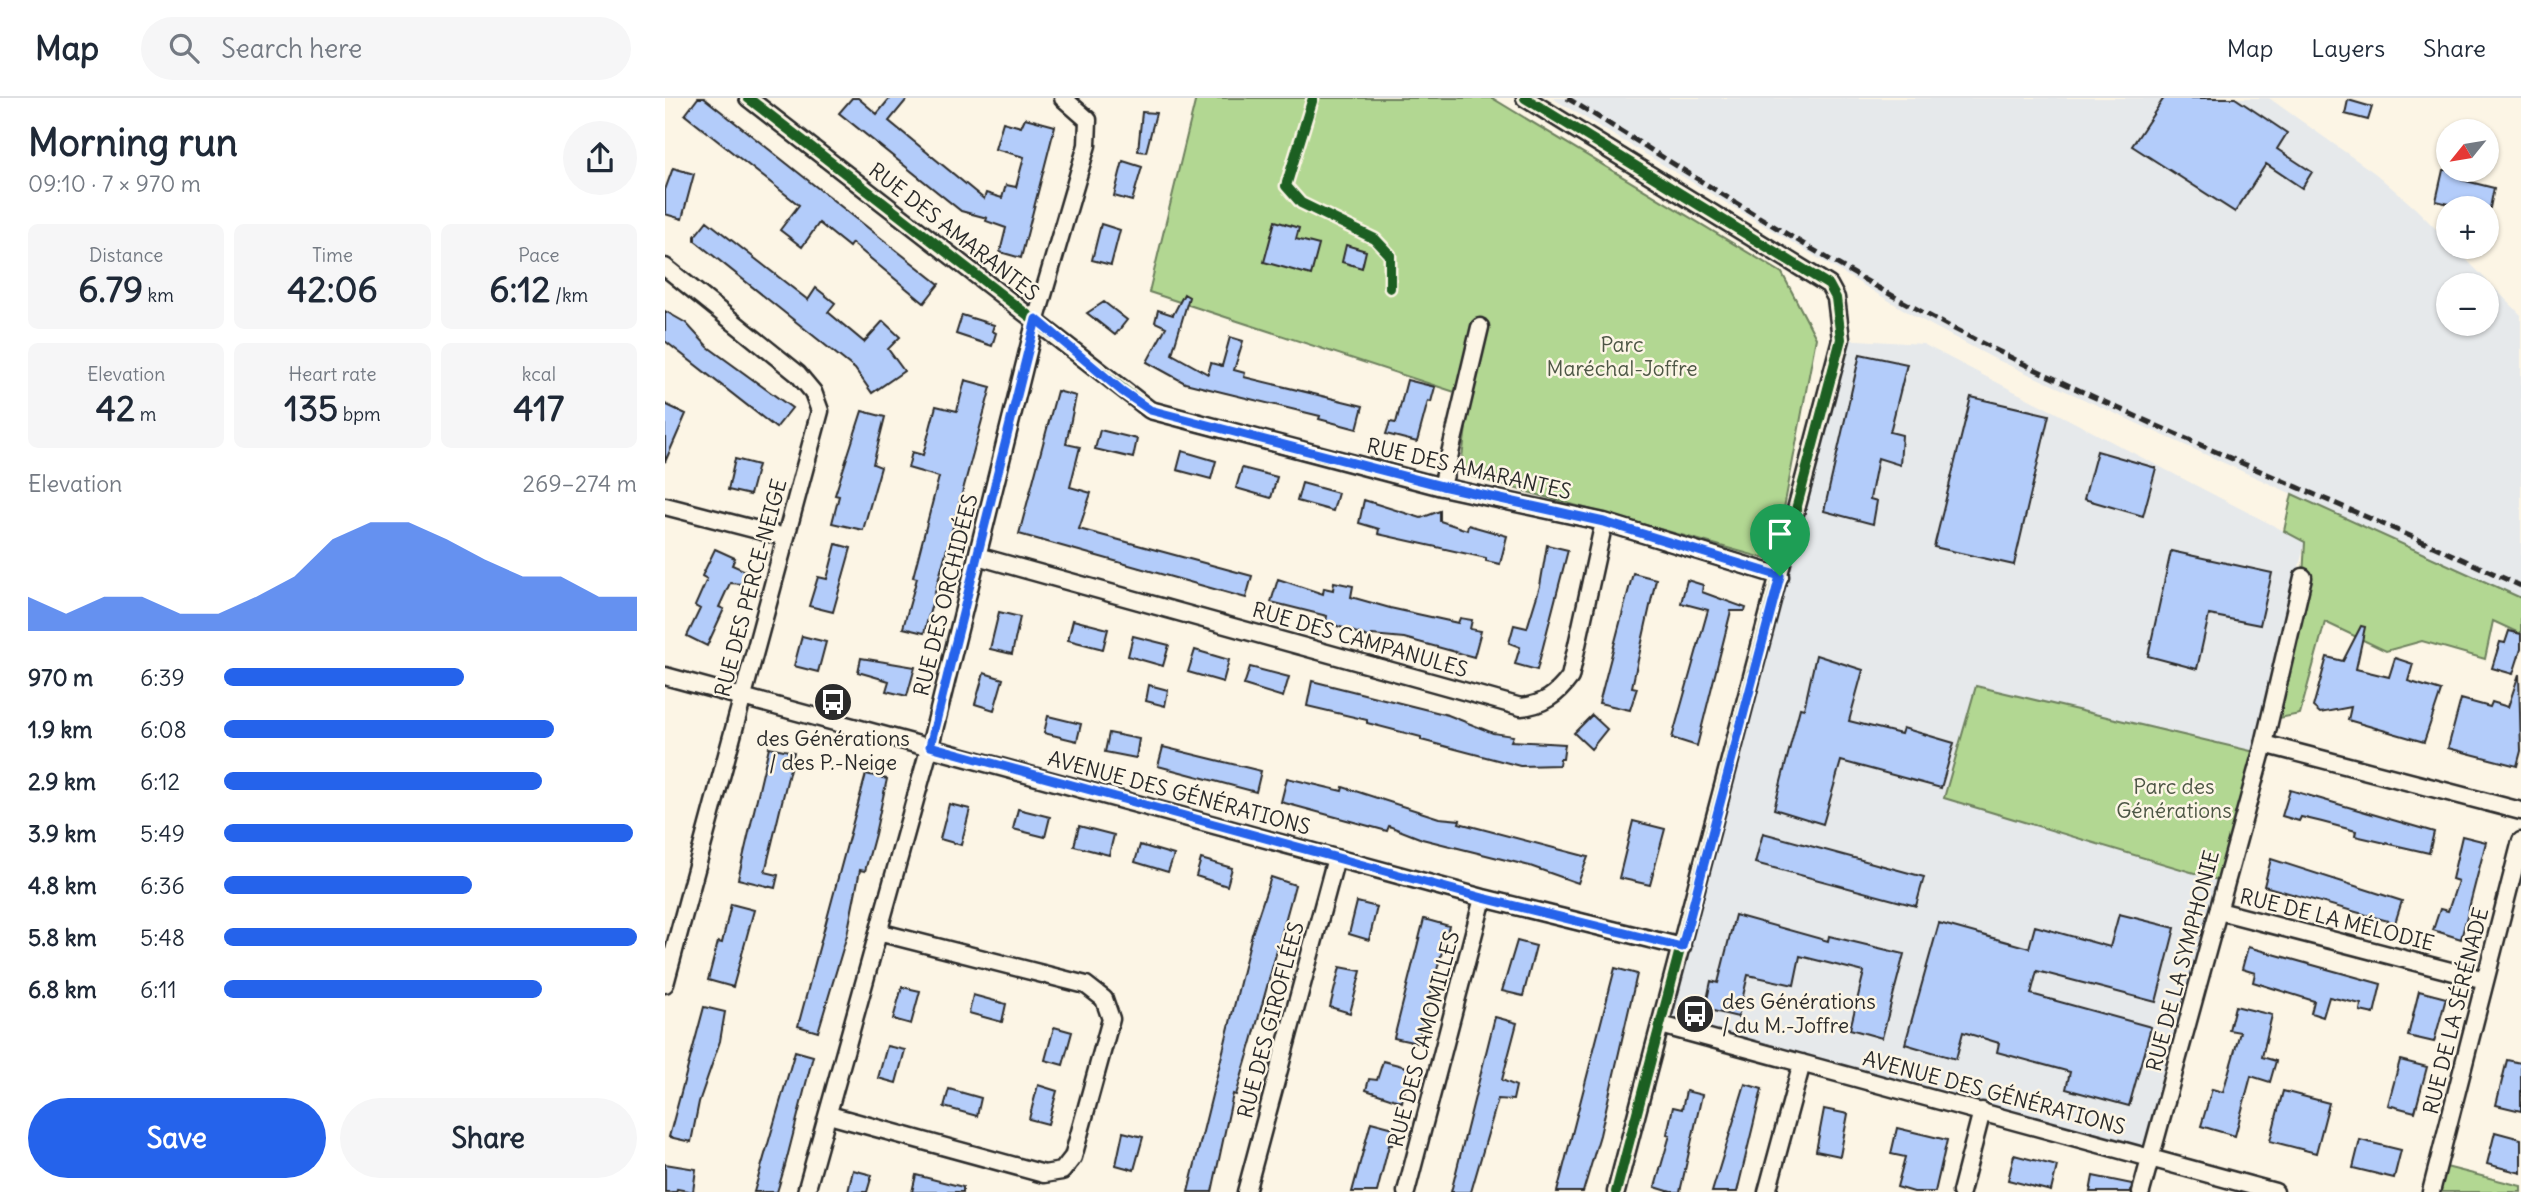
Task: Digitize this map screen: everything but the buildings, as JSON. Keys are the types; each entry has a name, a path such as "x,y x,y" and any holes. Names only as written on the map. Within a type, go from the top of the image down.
{"street":[{"name":"RUE DES AMARANTES","path":"748,98 1036,319 1122,391 1150,410 1442,486 1604,522 1780,576"},
{"name":"RUE DES ORCHIDÉES","path":"806,1192 930,746 1036,319 1087,145 1088,120 1063,98"},
{"path":"1525,98 1829,285 1836,298 1841,339 1616,1192"},
{"name":"RUE DES PERCE-NEIGE","path":"665,267 799,374 813,392 820,411 665,984"},
{"path":"1442,486 1480,327"},
{"path":"665,506 785,537"},
{"name":"RUE DES CAMPANULES","path":"977,556 1015,569 1521,707 1544,702 1555,695 1570,677 1604,522"},
{"name":"RUE DE LA SYMPHONIE","path":"2141,1192 2263,744 2303,577"},
{"name":"AVENUE DES GÉNÉRATIONS","path":"665,676 1483,898 1682,947"},
{"path":"2263,744 2521,811"},
{"name":"RUE DE LA SÉRÉNADE","path":"2431,1192 2521,841"},
{"name":"RUE DES GIROFLÉES","path":"1246,1192 1336,858"},
{"name":"RUE DES CAMOMILLES","path":"1406,1192 1483,898"},
{"name":"RUE DE LA MÉLODIE","path":"2219,911 2486,980"},
{"path":"829,1115 1044,1174 1062,1171 1073,1157 1111,1019 1104,999 1086,985 879,932"},
{"name":"AVENUE DES GÉNÉRATIONS","path":"1661,1025 2275,1192"},
{"path":"1767,1192 1802,1063"},
{"path":"1961,1192 1982,1111"}],"shaded area":[{"path":"1552,98 2269,98 2376,174 2416,209 2436,229 2436,259 2466,259 2480,273 2436,273 2436,336 2499,336 2499,293 2521,315 2521,598 1991,357 1916,317"},
{"path":"1841,339 1923,344 2305,542 2255,752 2150,1157 1661,1025"}],"green space":[{"name":"Parc Maréchal-Joffre","path":"1196,98 1492,98 1782,273 1816,338 1774,561 1460,473 1470,397 1149,292"},
{"path":"2292,494 2521,598 2521,634 2493,621 2485,659 2422,641 2386,651 2325,622 2300,714 2269,720 2303,577 2305,542 2284,531"},
{"name":"Parc des Générations","path":"1976,686 2255,752 2221,881 1944,798"},
{"path":"2438,1165 2521,1186 2521,1192 2431,1192"}],"railway":[{"path":"1567,98 1817,252 1970,337 2106,403 2521,586"}],"cycle path":[{"path":"748,98 1150,410 1442,487 1604,522 1780,576"},
{"path":"1313,98 1286,186 1301,203 1375,239 1390,255 1390,288"},
{"path":"1525,98 1829,285 1836,298 1841,339 1616,1192"}],"place":[{"name":"des Générations / des P.-Neige","path":"833,702"},
{"name":"des Générations / du M.-Joffre","path":"1695,1014"}],"route":[{"path":"1036,319 1122,391 1150,410 1442,486 1604,522 1780,576 1682,947 1483,898 930,746 1036,319"}]}
